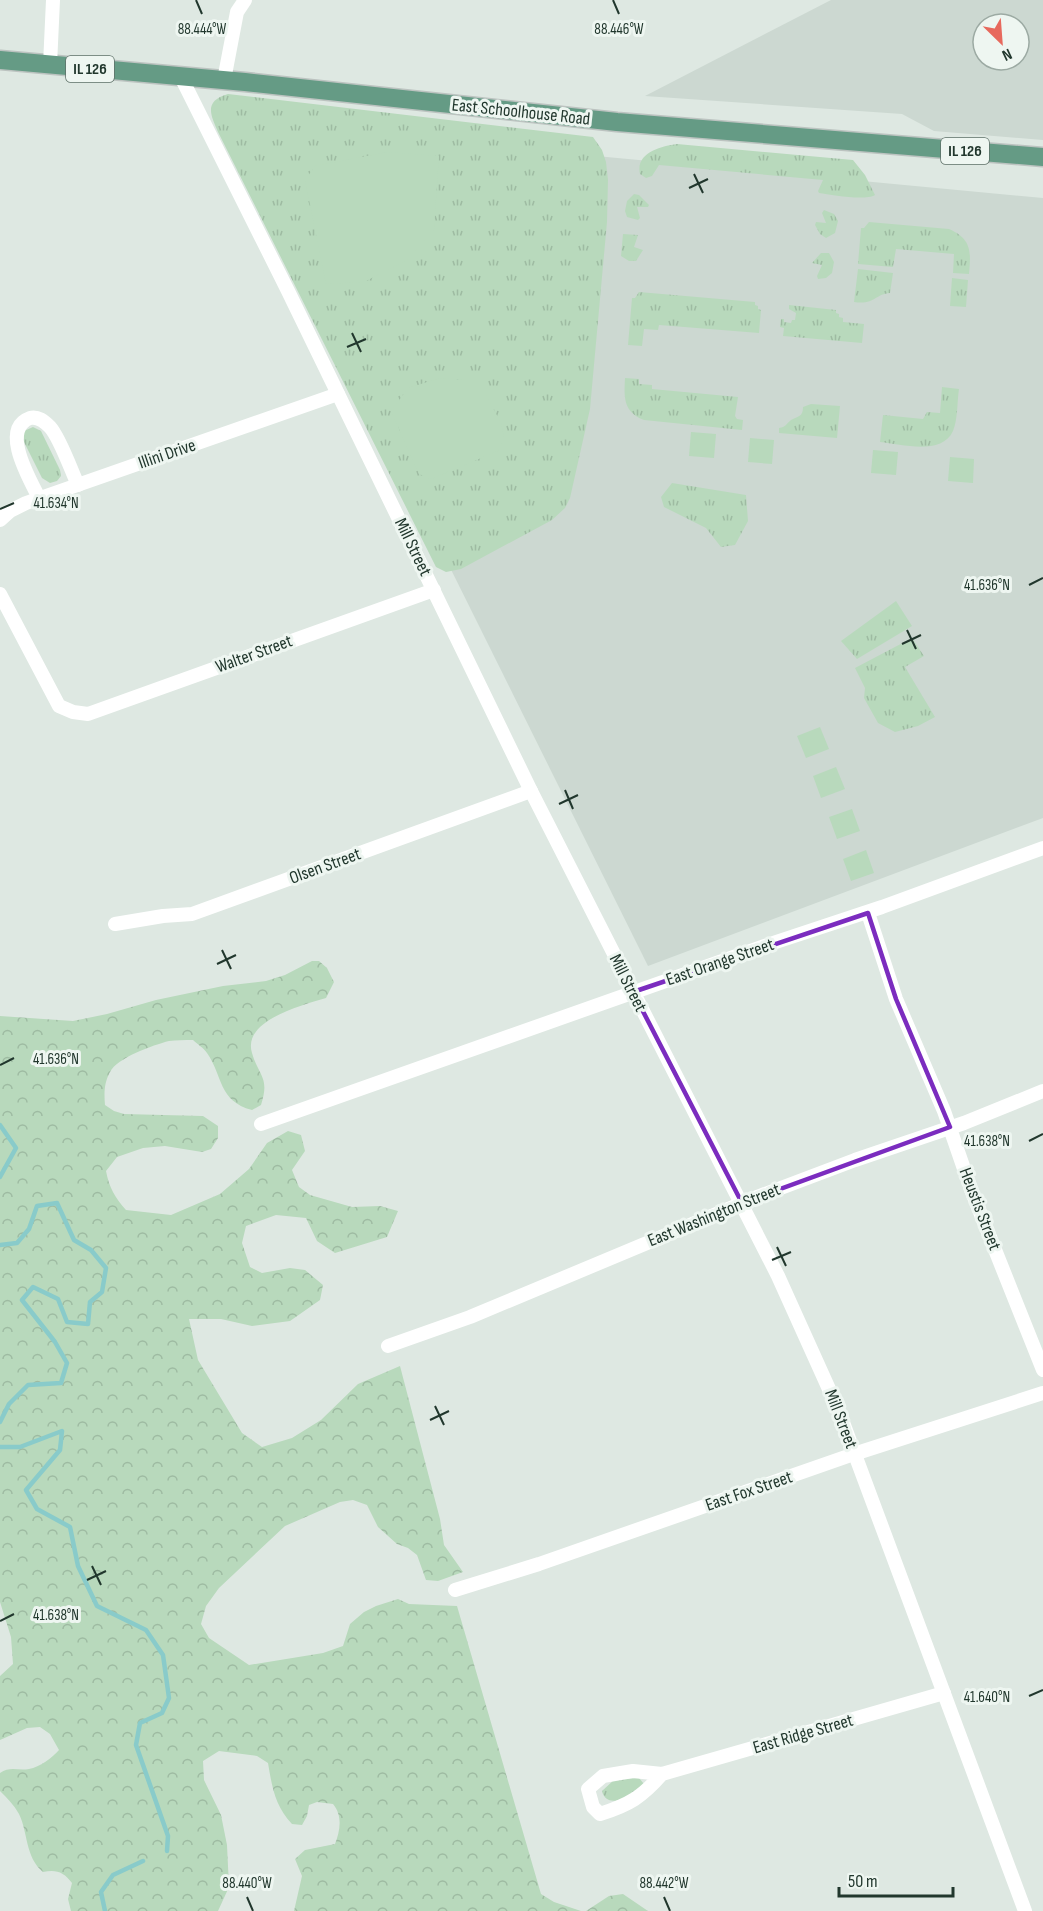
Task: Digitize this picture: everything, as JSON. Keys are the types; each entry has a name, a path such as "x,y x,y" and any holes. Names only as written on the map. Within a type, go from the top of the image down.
{"main road":[{"name":"East Schoolhouse Road","path":"0,60 224,80 617,122 1043,157"}],"street":[{"path":"50,65 53,0"},
{"path":"224,80 237,12 245,0"},
{"name":"Mill Street","path":"181,77 531,791 742,1203 818,1362 1025,1911"},
{"name":"Illini Drive","path":"0,520 10,512 39,498 338,394"},
{"path":"39,498 13,445 14,431 21,422 32,417 42,420 52,429 78,485"},
{"name":"Walter Street","path":"0,594 58,706 73,712 88,714 434,590"},
{"name":"Olsen Street","path":"115,924 163,916 192,915 531,791"},
{"name":"East Orange Street","path":"261,1124 633,992 868,913 1043,848"},
{"name":"Heustis Street","path":"868,913 896,999 950,1127 976,1202 1043,1370"},
{"name":"East Washington Street","path":"388,1346 470,1317 742,1203 1043,1091"},
{"name":"East Fox Street","path":"455,1590 539,1564 854,1454 916,1436 1043,1393"},
{"name":"East Ridge Street","path":"662,1774 646,1792 624,1807 600,1814 592,1807 588,1789 603,1776 633,1771 662,1774 944,1693"}],"highlighted area":[{"path":"868,913 896,999 950,1127 742,1203 633,992"}],"shaded area":[{"path":"831,0 1043,0 1043,140 934,131 902,114 645,96"},
{"path":"245,123 1043,198 1043,818 648,966 234,133"}],"green space":[{"path":"228,94 593,137 602,150 608,180 607,222 590,409 570,498 565,508 552,520 461,569 446,572 436,567 218,132 211,114 212,104 215,100"},
{"path":"677,144 853,160 865,175 875,195 856,198 819,193 823,180 659,165 652,176 646,178 640,174 639,167 645,156 657,149"},
{"path":"387,152 439,156 434,230 407,260 364,282 326,284 305,180 315,166"},
{"path":"634,194 639,195 649,205 648,207 637,207 640,218 638,220 627,217 625,211 627,201"},
{"path":"824,210 834,214 838,221 835,233 826,238 820,234 815,225 816,222 826,223 822,213"},
{"path":"869,222 949,229 957,233 966,242 970,253 969,274 953,273 954,254 896,249 893,267 858,264 861,228"},
{"path":"623,234 638,235 634,247 643,250 636,261 629,261 621,256"},
{"path":"821,253 829,253 834,262 832,273 826,278 818,279 822,265 812,263"},
{"path":"858,269 893,273 890,293 871,301 854,302"},
{"path":"952,278 968,280 966,307 950,306"},
{"path":"639,292 755,302 761,310 759,333 659,325 658,330 644,329 642,346 628,345 632,298 635,298"},
{"path":"789,305 836,310 839,317 843,318 843,322 864,324 862,343 783,336 784,328 780,327 781,319 791,323 795,320 796,313 789,309"},
{"path":"440,378 465,380 483,389 501,423 504,438 498,451 431,479 419,474 391,411 408,388"},
{"path":"625,378 639,379 639,384 652,385 652,389 738,397 735,416 743,420 742,430 644,420 637,417 626,403"},
{"path":"942,387 959,389 955,426 948,439 940,444 920,447 880,442 883,415 923,419 927,412 940,413"},
{"path":"811,404 840,406 837,438 779,433 779,428 800,416 803,407"},
{"path":"33,427 41,431 60,470 61,476 57,481 50,483 42,478 23,440 24,431"},
{"path":"691,432 716,434 714,458 689,456"},
{"path":"750,438 774,440 772,464 748,462"},
{"path":"873,450 898,452 896,475 871,473"},
{"path":"950,457 974,459 973,483 948,481"},
{"path":"672,483 746,495 748,521 735,545 721,547 706,528 664,507 661,497"},
{"path":"896,601 912,626 857,659 841,641"},
{"path":"912,638 924,656 905,667 935,717 918,726 895,732 878,723 864,698 865,688 855,668"},
{"path":"820,727 829,749 806,758 797,736"},
{"path":"836,767 845,789 821,798 813,776"},
{"path":"852,809 860,831 837,839 829,817"},
{"path":"866,850 874,873 851,881 843,859"},
{"path":"312,961 319,961 327,968 334,982 326,998 277,1016 256,1031 251,1041 252,1053 264,1088 261,1105 252,1110 233,1101 227,1094 207,1053 193,1040 169,1041 154,1046 128,1057 114,1067 106,1084 105,1105 124,1114 203,1116 218,1126 218,1138 211,1149 202,1152 165,1146 143,1148 117,1157 106,1171 107,1177 113,1192 126,1210 171,1215 220,1194 249,1169 267,1143 288,1131 301,1135 305,1151 292,1170 299,1187 310,1195 352,1207 380,1206 398,1211 387,1237 335,1253 317,1241 306,1218 276,1215 246,1226 242,1243 250,1267 262,1273 290,1268 305,1270 323,1285 320,1300 290,1321 252,1326 221,1319 189,1319 198,1360 242,1433 262,1447 292,1438 321,1420 358,1384 400,1366 440,1519 444,1545 463,1572 438,1581 426,1580 417,1555 397,1544 378,1527 367,1505 353,1500 340,1502 285,1526 219,1588 206,1606 201,1624 209,1638 249,1665 323,1653 343,1646 350,1624 364,1612 398,1599 409,1604 457,1606 541,1894 554,1902 581,1911 294,1911 302,1876 295,1859 305,1850 335,1844 340,1824 338,1813 333,1804 317,1802 309,1805 302,1825 292,1824 278,1803 268,1763 257,1756 219,1751 203,1761 204,1780 221,1815 227,1845 229,1887 218,1911 71,1911 68,1899 72,1883 63,1874 56,1871 43,1872 37,1866 30,1852 19,1814 0,1791 0,1773 37,1766 59,1750 50,1734 40,1727 27,1728 0,1740 0,1676 13,1664 11,1637 0,1602 0,1016 73,1021 223,986 266,981 285,975"},
{"path":"639,1778 644,1784 622,1799 610,1800 602,1791 615,1779"},
{"path":"623,1894 648,1911 586,1911 609,1896"}],"waterway":[{"path":"0,1125 16,1148 0,1177"},
{"path":"0,1245 17,1243 29,1229 37,1206 57,1203 74,1240 91,1250 106,1268 102,1292 90,1302 88,1324 67,1322 58,1299 33,1287 22,1300 55,1342 67,1363 61,1383 28,1385 9,1404 0,1422"},
{"path":"0,1447 20,1447 62,1431 60,1450 26,1490 37,1509 70,1527 78,1566 97,1606 146,1630 163,1655 169,1698 162,1713 140,1723 136,1745 168,1836 167,1851"},
{"path":"105,1911 101,1892 113,1875 143,1861"}]}
